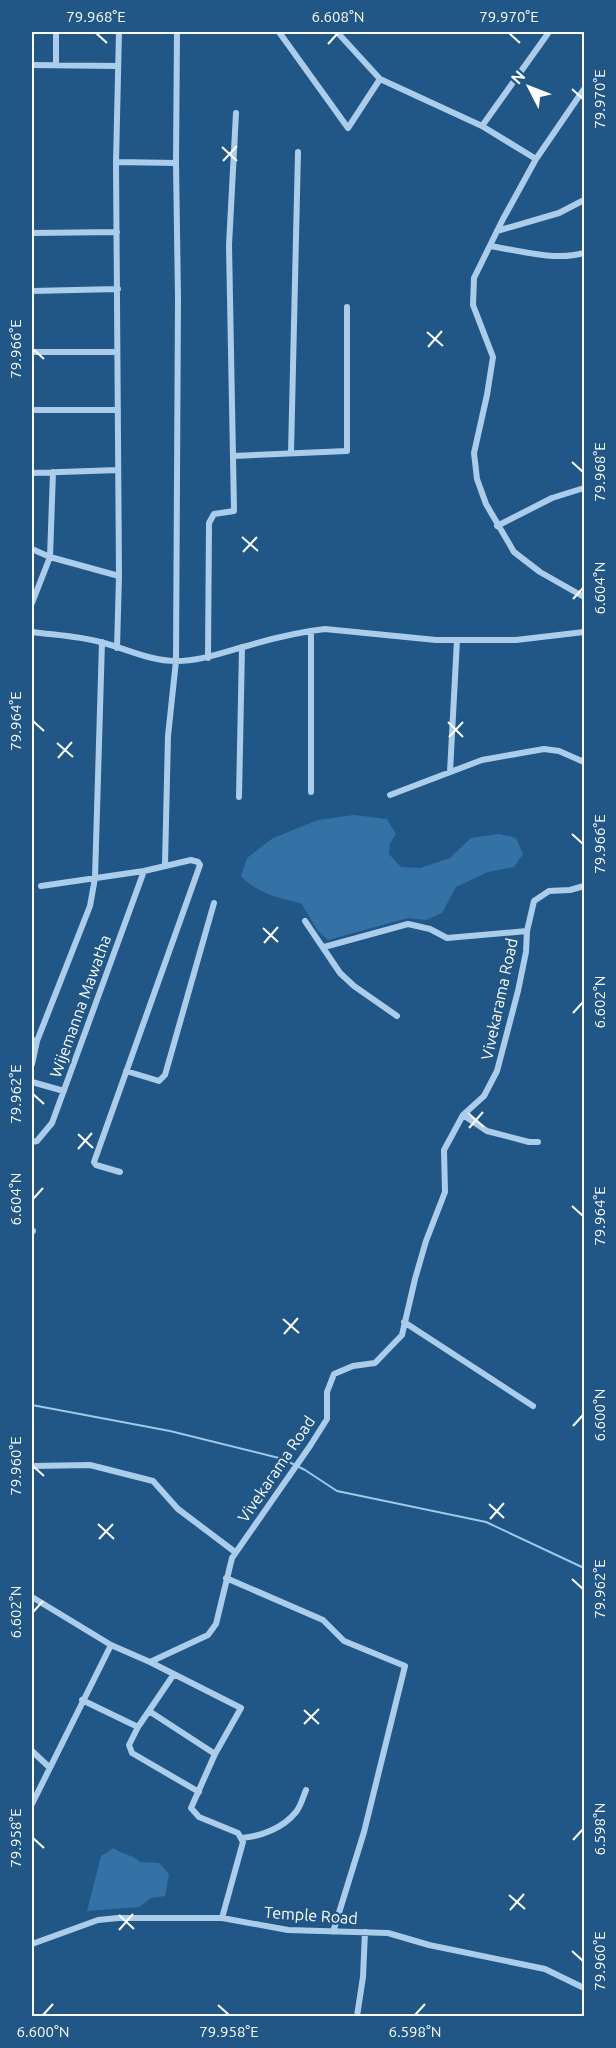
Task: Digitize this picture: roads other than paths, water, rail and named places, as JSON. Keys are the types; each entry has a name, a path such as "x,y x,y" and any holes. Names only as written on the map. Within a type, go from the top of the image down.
{"street":[{"path":"56,32 56,65"},
{"path":"117,648 119,576 116,162 119,32"},
{"path":"165,864 168,736 176,661 177,32"},
{"path":"279,32 348,128 380,79"},
{"path":"337,32 380,79 482,126 536,159"},
{"path":"482,126 549,32"},
{"path":"32,65 117,66"},
{"path":"585,89 536,159 497,231 474,278 473,305 493,357 474,453 477,478 486,504 514,552 540,572 585,597"},
{"path":"208,658 209,523 214,514 234,511 229,245 236,113"},
{"path":"291,453 298,152"},
{"path":"116,162 176,163"},
{"path":"497,231 559,213 585,200"},
{"path":"32,233 117,232"},
{"path":"490,246 544,254 573,256 585,253"},
{"path":"32,291 118,288"},
{"path":"234,456 347,451 347,307"},
{"path":"32,352 117,352"},
{"path":"32,410 118,410"},
{"path":"32,473 118,470"},
{"path":"32,603 50,557 53,472"},
{"path":"497,526 552,498 585,488"},
{"path":"32,549 50,557 119,576"},
{"path":"32,632 102,642 151,658 176,661 208,658 242,647 325,629 435,640 516,640 585,632"},
{"path":"311,631 311,792"},
{"path":"450,772 457,640"},
{"path":"32,1064 34,1040 90,906 95,878 102,642"},
{"path":"239,797 242,647"},
{"path":"390,795 482,760 544,749 585,762"},
{"path":"41,886 144,871 165,864 191,860 200,865 94,1162 96,1165 120,1172"},
{"name":"Wijemanna Mawatha","path":"32,1142 37,1141 52,1123 144,871"},
{"name":"Vivekarama Road","path":"150,1662 208,1635 216,1624 226,1578 235,1552 327,1419 327,1392 334,1374 353,1366 375,1363 402,1335 426,1241 445,1192 444,1150 463,1115 484,1096 497,1071 518,991 534,901 549,891 570,891 585,886"},
{"path":"126,1071 159,1081 165,1075 214,903"},
{"path":"305,921 340,973 354,986 397,1016"},
{"path":"324,947 408,924 430,929 447,938 527,931"},
{"path":"32,1082 64,1091"},
{"path":"463,1115 487,1131 529,1142 538,1142"},
{"path":"404,1322 533,1406"},
{"path":"32,1466 90,1465 153,1481 178,1509 235,1552"},
{"path":"226,1578 323,1620 344,1641 405,1666 364,1832 333,1932"},
{"path":"32,1597 111,1646 150,1662 241,1708 215,1754 191,1808 199,1817 238,1833 242,1838 243,1842 222,1918"},
{"path":"32,1804 111,1646"},
{"path":"174,1674 138,1727 129,1745 132,1753 199,1792"},
{"path":"82,1700 138,1727"},
{"path":"149,1711 215,1754"},
{"path":"32,1751 49,1767"},
{"path":"242,1838 257,1837 279,1827 297,1811 306,1790"},
{"name":"Temple Road","path":"32,1944 98,1920 222,1918 288,1930 388,1933 429,1945 545,1969 585,1988"},
{"path":"357,2016 363,1977 364,1932"},
{"path":"32,1944 32,1949"}],"waterway":[{"path":"32,1405 170,1431 283,1459 337,1491 486,1522 584,1568"}]}
